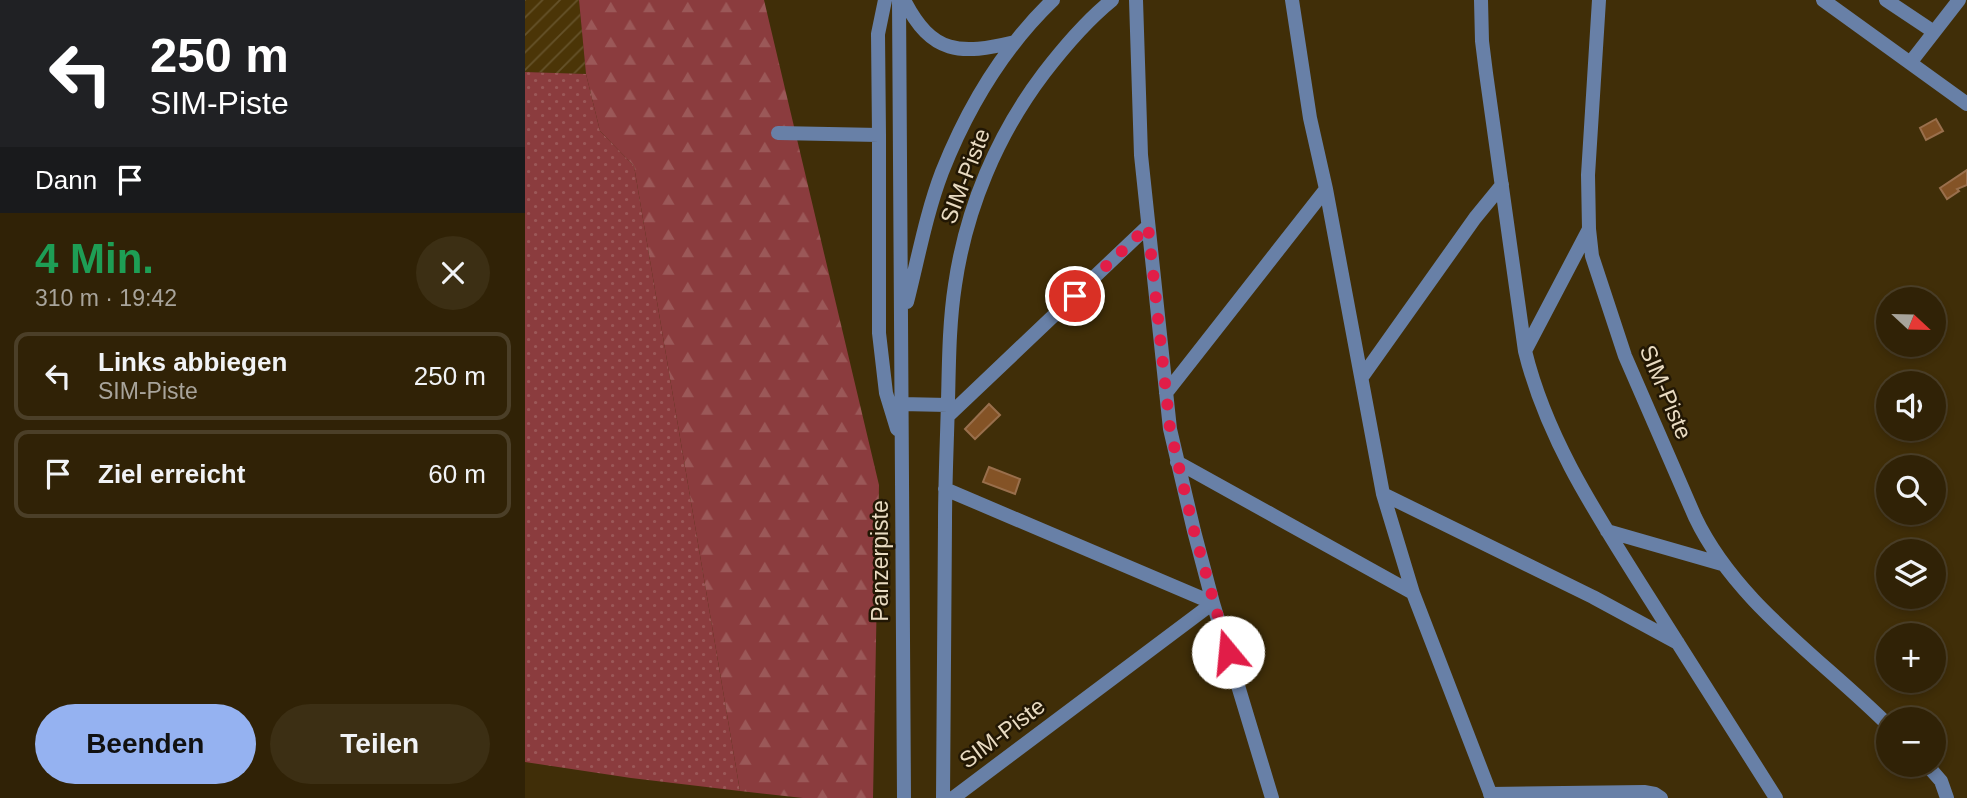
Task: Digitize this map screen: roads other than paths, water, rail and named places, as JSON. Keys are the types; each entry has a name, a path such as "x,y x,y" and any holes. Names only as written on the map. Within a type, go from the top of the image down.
{"street":[{"path":"885,0 878,34 879,333 885,393 902,443"},
{"name":"Panzerpiste","path":"902,0 919,27 935,40 952,47 971,50 1015,43"},
{"name":"Panzerpiste","path":"902,0 904,798"},
{"name":"Panzerpiste","path":"901,324 926,224 942,173 961,129 1015,43 1053,0"},
{"name":"SIM-Piste","path":"943,798 945,489 950,331 955,282 973,208 1007,130 1028,94 1077,33 1112,0"},
{"path":"1136,0 1141,155 1170,429 1213,603 1272,798"},
{"path":"1292,0 1310,118 1326,189 1383,494 1413,593 1491,796 1644,792 1661,798"},
{"path":"1481,0 1482,41 1531,379 1583,492 1776,798"},
{"name":"SIM-Piste","path":"1599,0 1589,162 1588,229 1593,256 1625,356 1703,535 1722,564 1786,631 1876,714"},
{"path":"1823,0 1967,104"},
{"path":"1886,0 1934,32"},
{"path":"1910,63 1957,0"},
{"path":"778,134 879,135"},
{"path":"1361,377 1475,218 1502,185"},
{"path":"1165,393 1326,189"},
{"path":"901,404 948,410 984,383 1148,226"},
{"name":"SIM-Piste","path":"1525,351 1588,229"},
{"path":"1178,462 1413,593"},
{"path":"945,489 1213,603"},
{"path":"1383,494 1593,597 1679,644"},
{"path":"1607,531 1722,564"},
{"name":"SIM-Piste","path":"953,798 1213,603"},
{"path":"1938,777 1947,798"}]}
